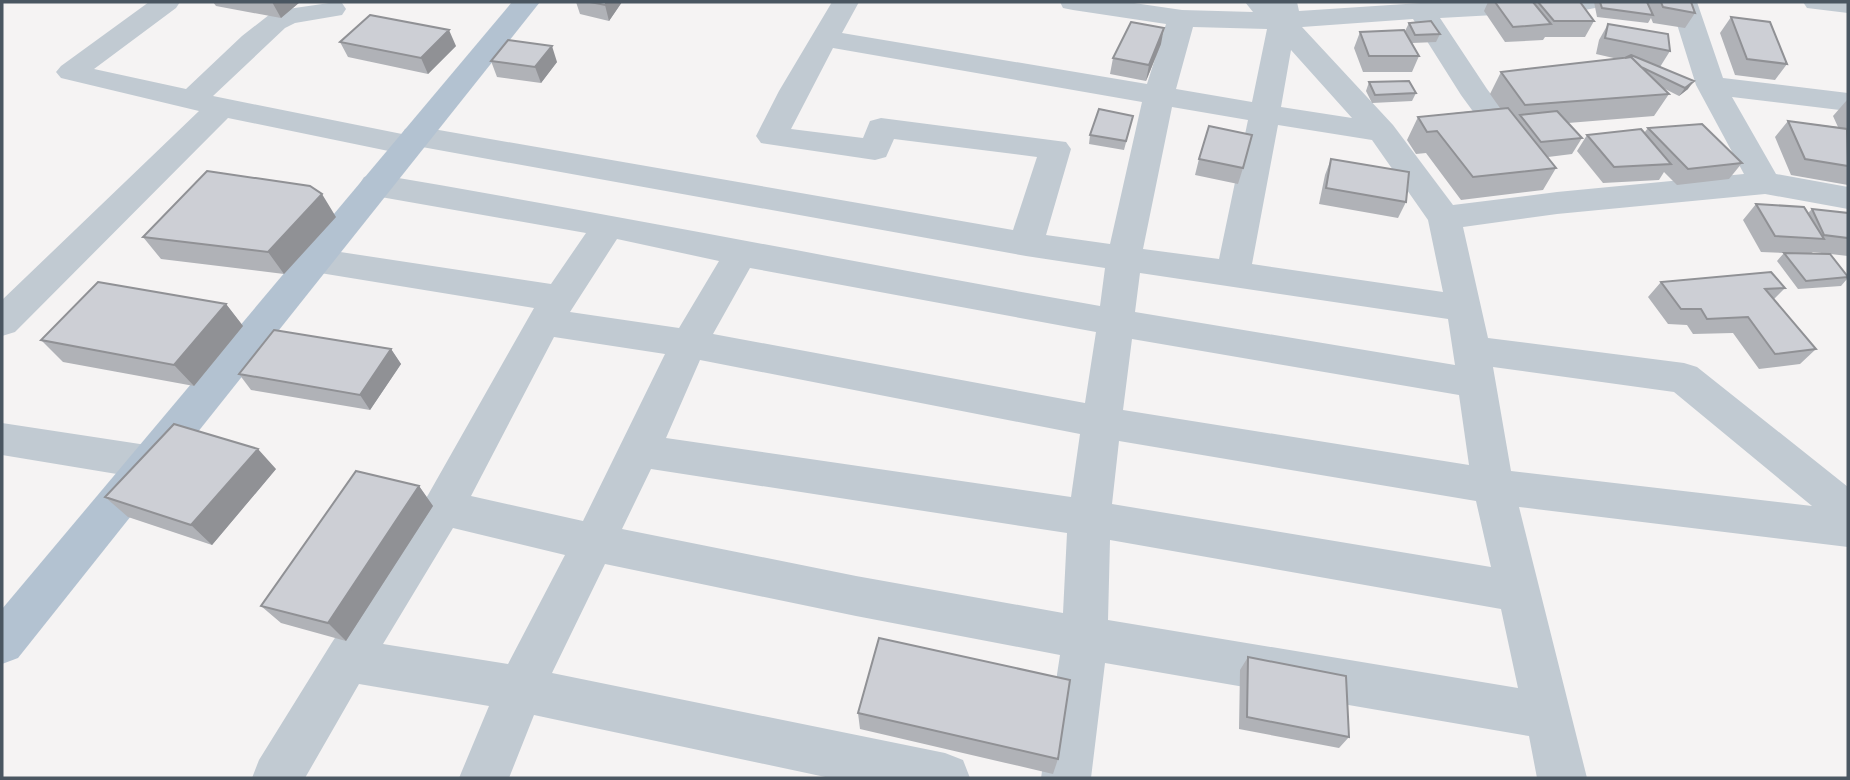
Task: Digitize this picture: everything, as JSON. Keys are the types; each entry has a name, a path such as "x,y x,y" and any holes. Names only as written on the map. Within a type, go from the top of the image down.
{"main road":[{"path":"2,643 153,463 314,260 526,2"}],"street":[{"path":"166,2 71,72 207,103 412,141 1026,244 1465,308"},
{"path":"845,2 772,136 875,150 881,128 1055,149 1026,244"},
{"path":"1081,2 1182,18 1275,8 1360,13 1422,12 1585,2"},
{"path":"1684,2 1711,85 1765,183"},
{"path":"1233,274 1265,114 1275,8"},
{"path":"1275,8 1382,132 1444,218 1465,308 1493,486 1562,778"},
{"path":"2,323 207,103 281,18 302,12 332,9"},
{"path":"1422,12 1476,94 1544,185"},
{"path":"1066,778 1085,640 1089,518 1124,259 1159,95 1182,18"},
{"path":"824,38 1382,132"},
{"path":"1711,85 1848,102"},
{"path":"1444,218 1544,185 1765,183 1848,198"},
{"path":"375,185 609,225 741,254 1115,322 1474,367 1684,378 1848,511"},
{"path":"277,778 347,660 443,508 553,310 609,225"},
{"path":"484,778 520,689 640,451 690,344 741,254"},
{"path":"314,260 553,310 690,344 1101,422 1493,486 1848,529"},
{"path":"2,439 153,463"},
{"path":"640,451 1089,518 1518,592"},
{"path":"443,508 592,543 1085,640 1549,716"},
{"path":"347,660 520,689 841,767 945,778"}],"building":[{"path":"1495,2 1533,2 1551,24 1513,27"},
{"path":"1538,2 1580,2 1594,21 1554,21"},
{"path":"1600,2 1647,2 1653,15 1602,8"},
{"path":"1661,2 1691,2 1695,13 1663,7"},
{"path":"370,15 449,30 421,58 340,42"},
{"path":"1731,17 1770,22 1787,64 1747,59"},
{"path":"1431,21 1440,34 1415,35 1409,23"},
{"path":"1131,22 1164,28 1149,65 1113,58"},
{"path":"1608,24 1668,34 1670,51 1605,38"},
{"path":"1404,30 1419,56 1369,56 1360,32"},
{"path":"508,40 552,46 535,67 491,61"},
{"path":"1631,55 1694,81 1685,88 1641,67 1631,57 1625,58"},
{"path":"1631,57 1669,94 1525,105 1501,72"},
{"path":"1409,81 1416,93 1375,95 1369,82"},
{"path":"1508,108 1556,168 1473,177 1437,131 1427,132 1418,117"},
{"path":"1099,109 1133,116 1126,141 1090,135"},
{"path":"1557,111 1582,138 1541,142 1520,115"},
{"path":"1788,121 1847,129 1848,166 1805,159"},
{"path":"1702,124 1742,163 1688,169 1648,128"},
{"path":"1209,126 1252,135 1243,168 1199,159"},
{"path":"1641,129 1671,164 1614,167 1587,135"},
{"path":"1331,159 1409,172 1406,202 1326,188"},
{"path":"207,171 310,186 322,194 268,252 143,237"},
{"path":"1756,204 1804,207 1824,239 1775,236"},
{"path":"1812,209 1848,213 1848,238 1824,235"},
{"path":"1784,253 1830,254 1848,277 1806,281"},
{"path":"1771,272 1785,288 1765,289 1816,349 1775,354 1748,317 1707,319 1701,309 1681,309 1661,282"},
{"path":"98,282 226,304 174,365 41,340"},
{"path":"274,330 391,349 360,395 239,374"},
{"path":"174,424 258,449 191,525 105,497"},
{"path":"356,471 419,486 328,623 261,606"},
{"path":"879,638 1070,680 1058,759 858,713"},
{"path":"1248,657 1346,676 1349,737 1247,717"}]}
